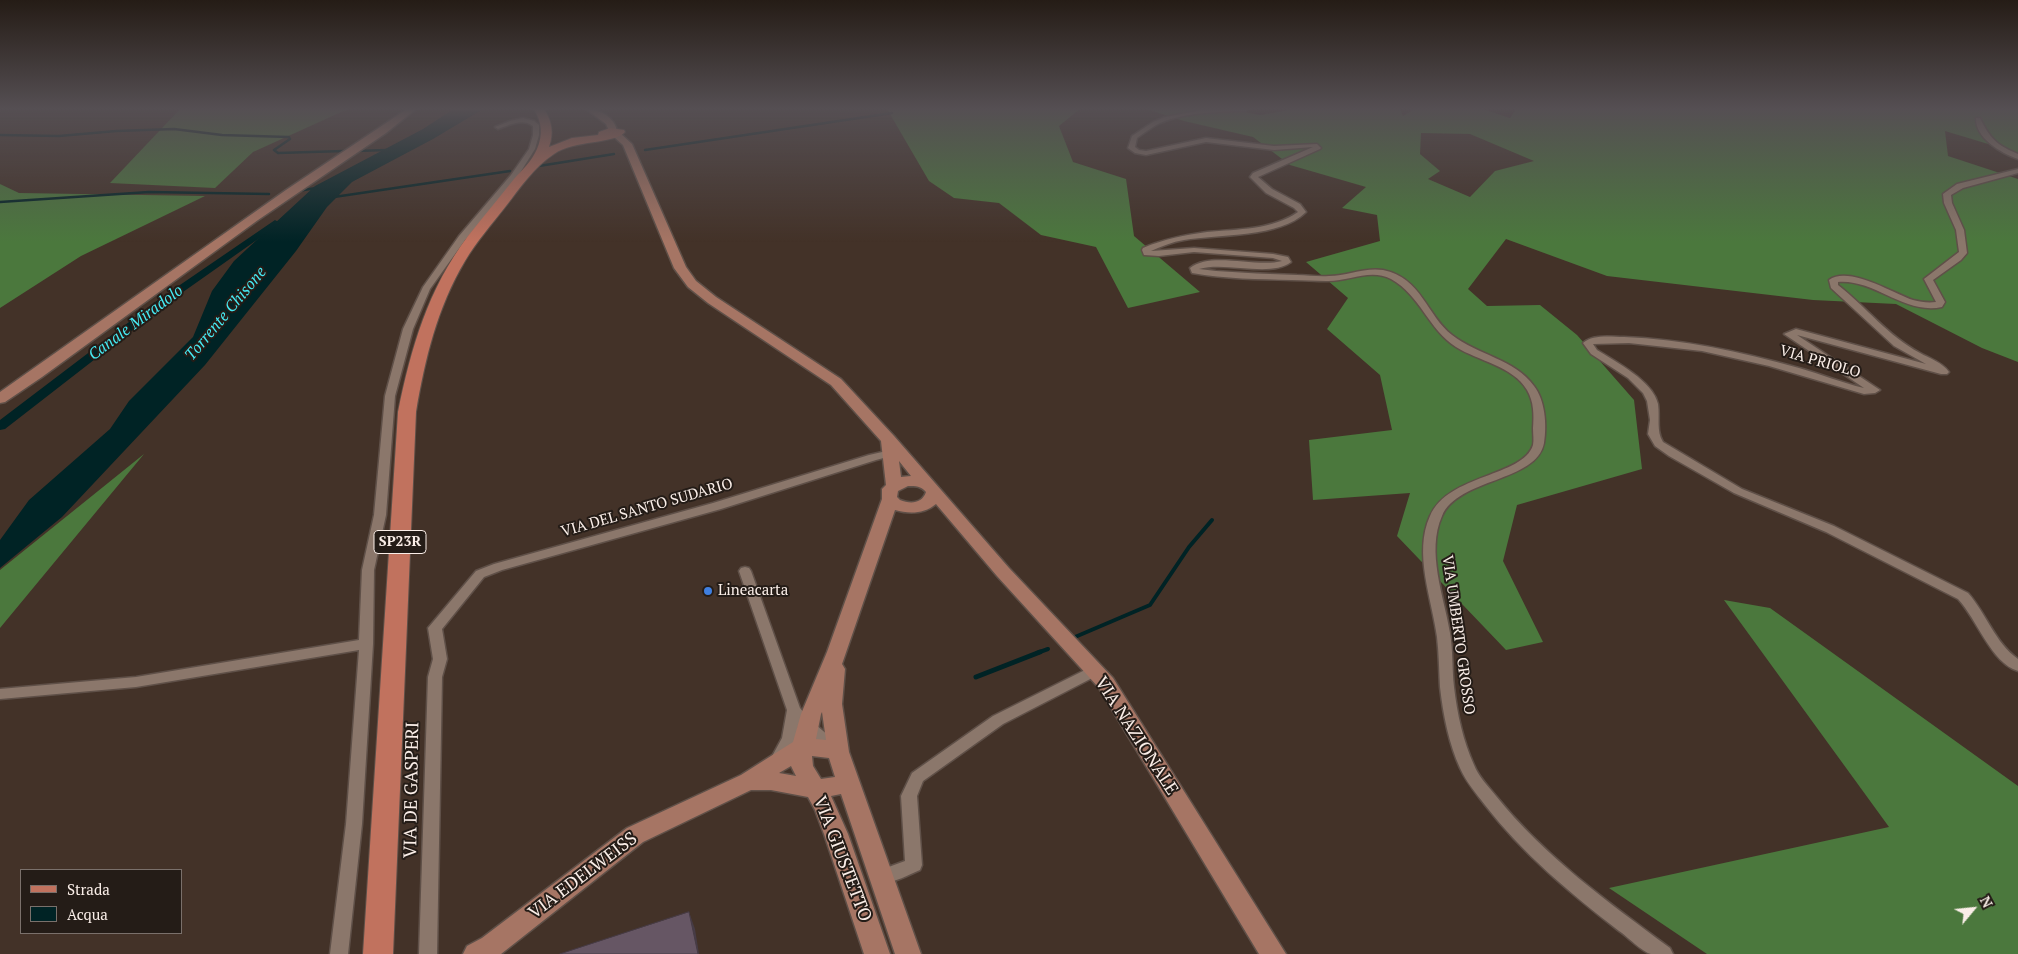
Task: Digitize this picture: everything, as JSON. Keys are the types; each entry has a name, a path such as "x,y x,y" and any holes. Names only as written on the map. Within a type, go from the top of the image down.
{"main road":[{"path":"0,399 87,340 291,191 350,154"},
{"name":"SP23R","path":"378,954 407,412 414,369 428,317 444,284 473,239 540,154"},
{"path":"533,165 545,154"},
{"name":"VIA NAZIONALE","path":"631,154 680,268 692,284 712,300 836,382 890,447 929,487 1002,572 1106,683 1273,954"},
{"path":"890,447 892,493 899,506 938,508 954,515"},
{"path":"880,533 916,507 931,500 929,487 912,480 892,493"},
{"name":"VIA GIUSTETTO","path":"877,954 836,834 826,808 802,766 801,755 808,726 880,533 892,493"},
{"name":"VIA GIUSTETTO","path":"838,752 908,954"},
{"name":"VIA EDELWEISS","path":"749,781 771,781 815,789 848,784"}],"street":[{"path":"339,954 354,824 366,644 368,570 380,515 390,396 408,328 426,289 442,263 514,176 529,154"},
{"name":"VIA UMBERTO GROSSO","path":"1305,154 1255,174 1254,177 1269,192 1297,206 1302,212 1294,219 1277,226 1190,236 1151,247 1146,250 1147,253 1159,254 1194,250 1273,256 1285,259 1286,262 1266,265 1226,264 1194,268 1195,271 1202,273 1317,279 1332,279 1375,272 1389,275 1401,282 1419,300 1448,338 1512,371 1528,382 1537,396 1539,412 1538,448 1526,462 1486,478 1451,496 1437,513 1431,536 1431,567 1447,661 1448,687 1454,724 1467,768 1504,819 1600,906 1664,954"},
{"name":"VIA PRIOLO","path":"2018,171 1960,186 1947,194 1948,206 1962,236 1963,253 1929,277 1928,281 1941,302 1939,305 1917,303 1882,289 1847,279 1833,280 1834,286 1854,301 1891,338 1908,351 1942,369 1944,372 1796,332 1789,334 1875,390 1862,390 1813,374 1699,346 1670,342 1618,340 1588,343 1594,352 1631,376 1647,392 1652,401 1655,420 1653,434 1659,444 1672,454 1738,491 1830,529 1963,596 1972,604 2003,655 2018,666"},
{"name":"VIA DEL SANTO SUDARIO","path":"435,628 480,574 717,506 873,456 890,447"},
{"path":"745,571 794,710 808,726 838,752"},
{"name":"VIA DE GASPERI","path":"428,954 435,676 440,659 435,628"},
{"path":"0,694 136,682 366,644"},
{"name":"VIA GIUSTETTO","path":"837,652 832,704 838,752"},
{"path":"881,877 914,865 909,796 917,777 998,720 1093,671"},
{"path":"775,765 789,738 794,710"},
{"path":"803,747 825,748 838,752"},
{"name":"VIA EDELWEISS","path":"476,954 491,946 635,835 749,781 803,747"}],"green space":[{"path":"138,154 251,154 215,188 110,183"},
{"path":"913,154 1070,154 1073,162 1126,179 1134,236 1200,292 1128,308 1096,247 1041,235 999,203 954,198 929,181"},
{"path":"1275,154 1420,154 1440,171 1428,179 1470,197 1495,171 1534,161 1516,154 1948,154 1948,156 2018,179 2018,362 1982,348 1896,304 1813,300 1607,276 1506,239 1468,289 1487,306 1540,305 1577,335 1634,400 1642,469 1517,505 1503,561 1543,642 1506,650 1397,536 1410,493 1313,500 1309,440 1392,430 1380,375 1327,329 1348,298 1306,262 1380,241 1377,215 1342,208 1366,187 1290,165"},
{"path":"0,184 19,193 205,196 81,256 0,308"},
{"path":"144,454 0,628 0,570"},
{"path":"1724,600 1770,608 2018,786 2018,954 1707,954 1609,888 1889,827"}],"water":[{"name":"Torrente Chisone","path":"377,154 406,154 352,182 327,207 296,251 205,365 62,517 0,568 0,540 29,500 110,429 129,401 193,337 212,291 234,261 315,186"}],"building":[{"path":"689,912 698,954 560,954"}],"waterway":[{"path":"539,166 614,154"},
{"path":"334,197 510,171"},
{"path":"298,191 316,188"},
{"path":"0,202 149,192 269,194"},
{"name":"Canale Miradolo","path":"0,426 162,302 275,223"},
{"path":"1075,637 1150,605 1189,547 1212,520"},
{"path":"1037,653 1048,649"},
{"path":"976,677 1040,652"}],"place":[{"name":"Lineacarta","path":"708,591"}]}
